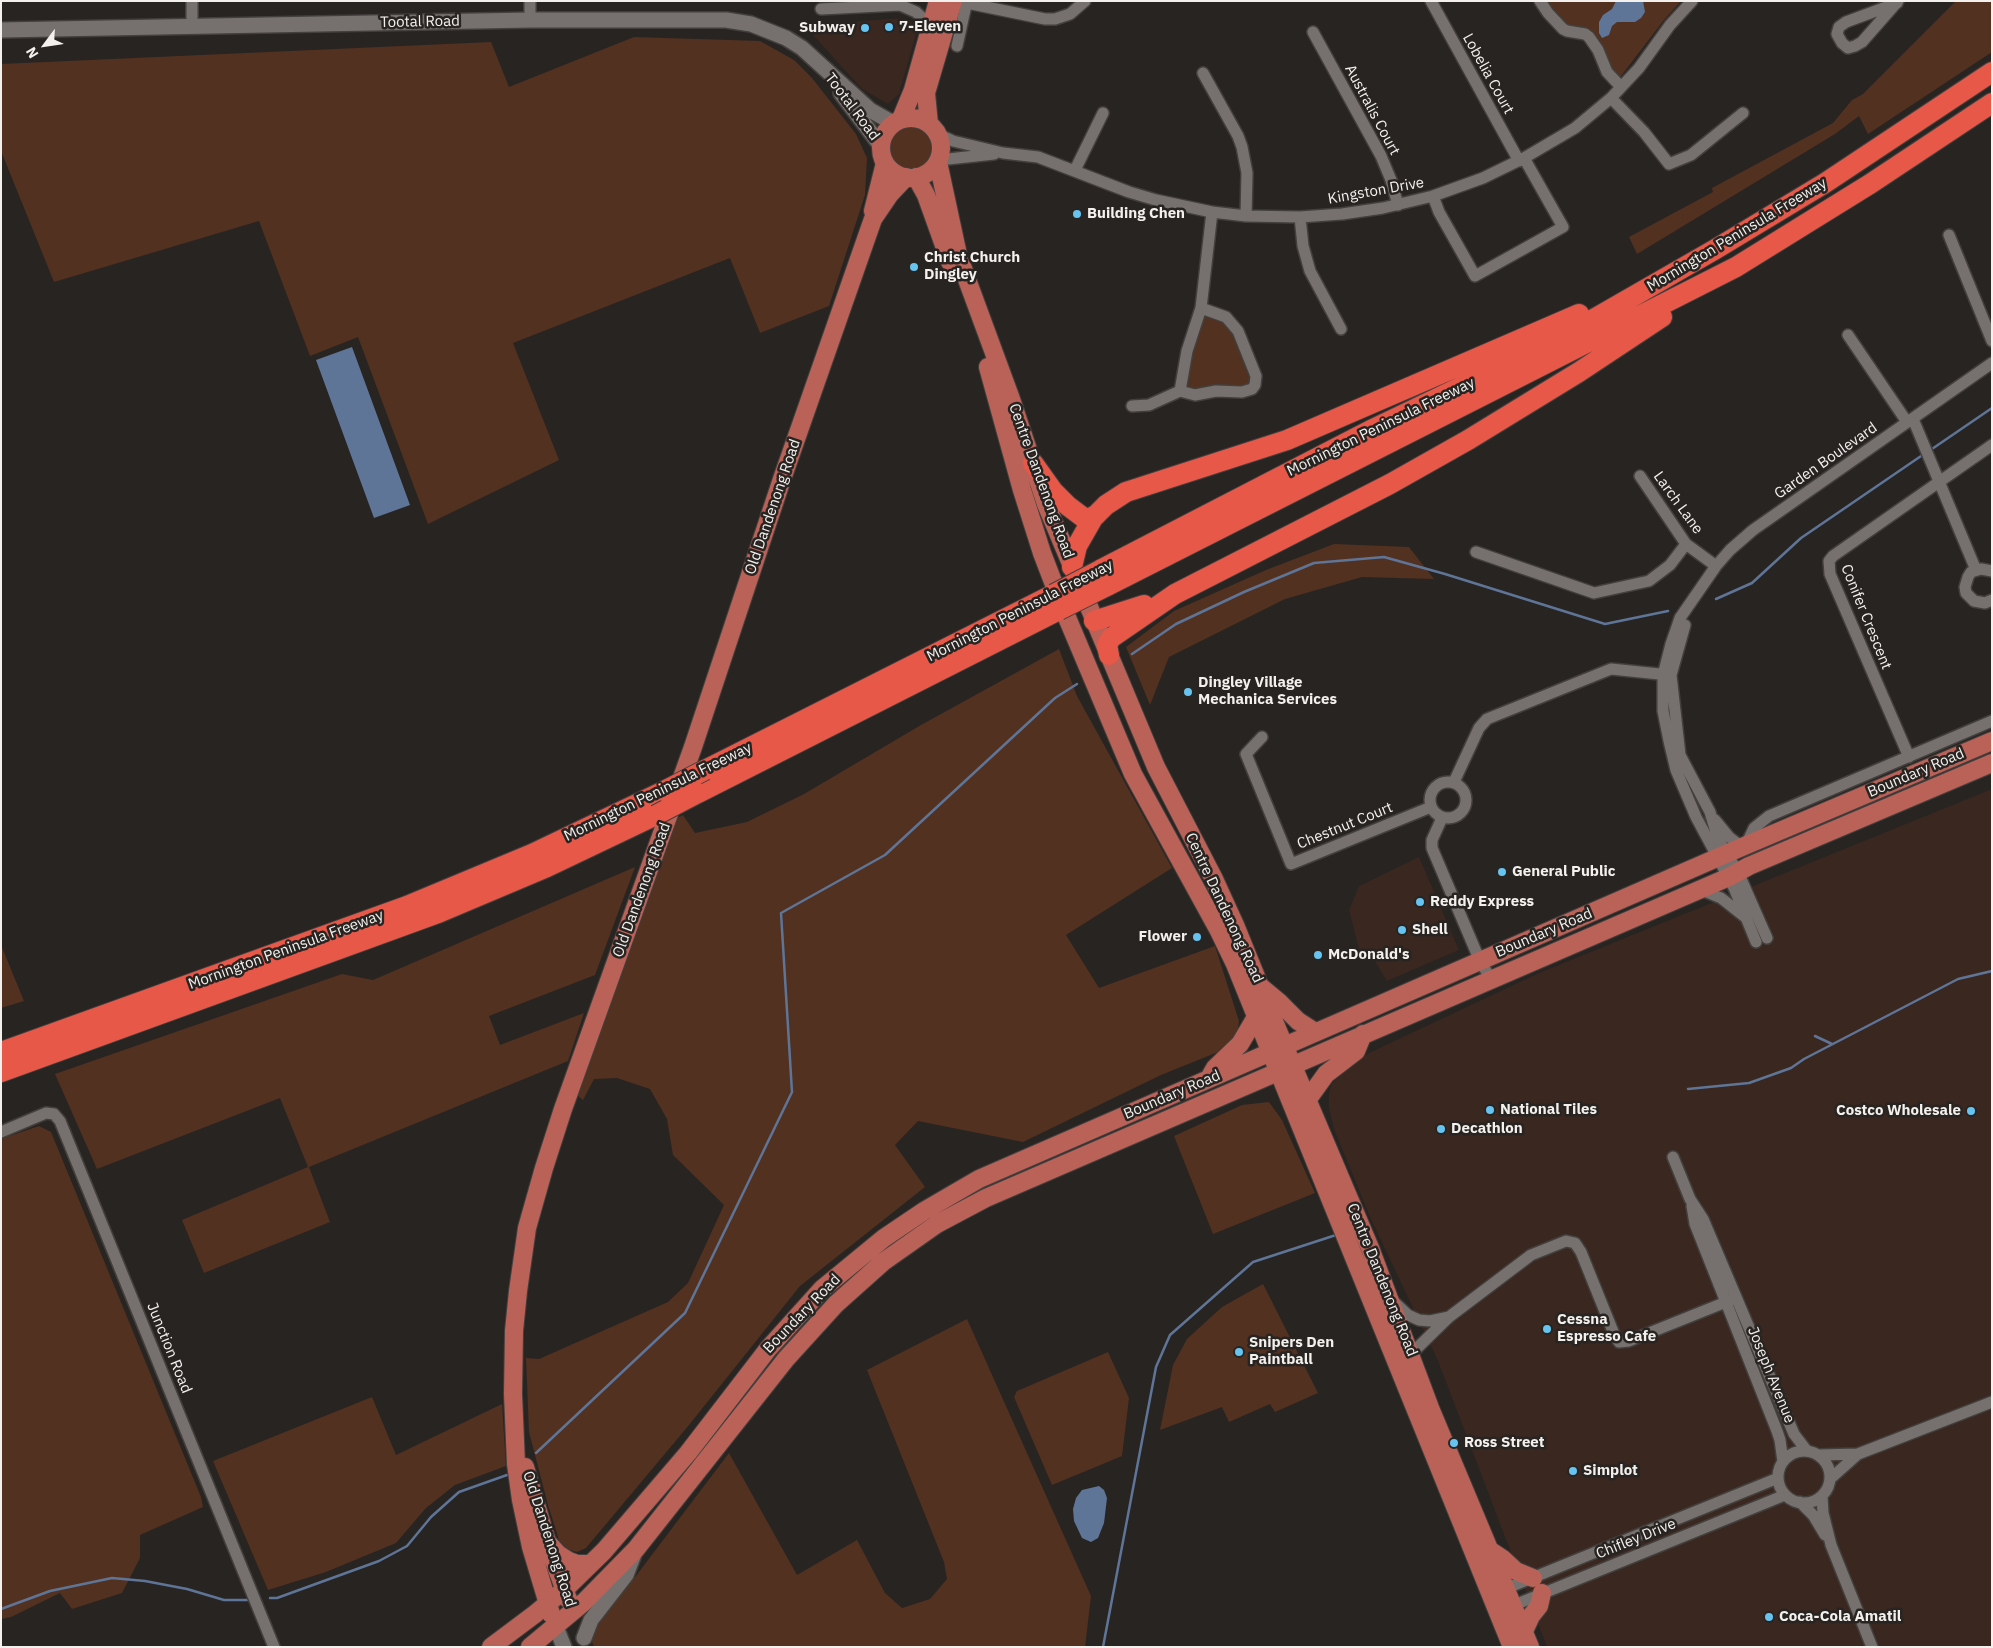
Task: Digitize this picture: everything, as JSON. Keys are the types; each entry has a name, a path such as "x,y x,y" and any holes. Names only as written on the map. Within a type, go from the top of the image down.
{"highway":[{"name":"Mornington Peninsula Freeway","path":"1,1072 438,913 546,866 698,794 1060,604 1103,578 1373,429 1525,356 1670,276 1825,183 1992,72"},
{"name":"Mornington Peninsula Freeway","path":"1103,578 1278,501 1414,429 1736,267 1870,184 1992,103"},
{"path":"1094,621 1110,618 1175,594 1390,484 1468,440 1579,372 1736,267"},
{"path":"1072,567 1080,541 1096,515 1106,505 1126,492 1287,440 1477,356 1670,276"},
{"path":"1033,463 1057,496 1073,511 1085,518 1096,515"},
{"path":"1108,655 1106,645 1110,638 1175,594"},
{"name":"Mornington Peninsula Freeway","path":"1,1052 407,906 532,854 705,770 1060,604"}],"main road":[{"path":"937,15 926,93 934,129 941,147 938,161 930,171 911,177 896,174 886,163 881,146 886,132 897,121 913,90 937,15 960,2"},
{"name":"Tootal Road","path":"1,30 530,20 705,19 741,22 766,29 802,48 870,110 897,121"},
{"name":"Tootal Road","path":"824,69 881,146"},
{"path":"897,121 916,118 934,129"},
{"name":"Centre Dandenong Road","path":"938,161 958,255 1012,399 1046,504 1156,767 1220,892 1260,986 1262,1018"},
{"name":"Old Dandenong Road","path":"873,219 873,205 886,163"},
{"name":"Centre Dandenong Road","path":"911,177 926,194 976,330 1030,516 1060,604 1133,774 1219,932 1277,1049 1502,1600 1527,1639"},
{"name":"Old Dandenong Road","path":"564,1647 530,1546 517,1475 513,1364 518,1291 527,1228 544,1168 693,747 782,479 873,219 890,194 911,177"},
{"path":"1072,567 1060,604 1080,619 1094,621"},
{"name":"Boundary Road","path":"491,1647 548,1604 591,1564 643,1507 688,1453 768,1350 822,1289 884,1238 978,1179 1733,851 1987,743"},
{"name":"Boundary Road","path":"530,1647 556,1627 599,1588 636,1549 786,1359 836,1304 883,1262 937,1224 986,1198 1992,763"},
{"path":"1448,975 1469,976 1486,981"},
{"path":"1260,986 1298,1021 1315,1032"},
{"path":"1209,1079 1216,1068 1262,1018"},
{"path":"1308,1099 1326,1074 1356,1051 1363,1034"},
{"name":"Centre Dandenong Road","path":"1285,1068 1308,1099 1390,1299 1430,1408 1490,1551 1512,1647"},
{"name":"Old Dandenong Road","path":"515,1430 547,1542 585,1642"},
{"path":"547,1542 556,1552 569,1561 578,1564 591,1564"},
{"path":"585,1642 592,1620 626,1575 636,1549"},
{"path":"1490,1551 1503,1559 1516,1571 1532,1578"},
{"path":"1527,1639 1530,1616 1539,1606 1542,1593"}],"street":[{"path":"192,1 192,26"},
{"path":"530,1 530,20"},
{"path":"957,46 960,2 1055,19 1070,14 1085,1"},
{"name":"Lobelia Court","path":"1431,1 1522,160 1563,227 1475,276 1439,212 1434,196"},
{"path":"1540,1 1563,29 1585,34 1589,37 1598,50 1607,72 1621,87"},
{"name":"Kingston Drive","path":"934,129 964,144 1003,153 1038,157 1075,170 1105,184 1181,206 1246,216 1300,217 1356,213 1434,196 1483,178 1522,160 1575,128 1611,98 1639,68 1670,25 1692,1"},
{"path":"1898,2 1862,42 1848,48 1842,43 1837,34 1839,26 1898,2"},
{"path":"821,9 904,3 916,12 937,15"},
{"name":"Australis Court","path":"1313,32 1381,156 1398,205"},
{"path":"1203,73 1238,136 1242,147 1248,173 1246,216"},
{"path":"1611,98 1636,123 1669,164 1691,155 1743,113"},
{"path":"1075,170 1103,113"},
{"name":"Kingston Drive","path":"938,161 1003,153"},
{"path":"1180,391 1187,351 1201,308 1212,212"},
{"path":"1300,217 1303,246 1310,271 1341,329"},
{"path":"1949,235 1992,341"},
{"path":"1132,406 1149,405 1180,391 1194,395 1216,391 1242,392 1252,389 1256,385 1254,370 1238,331 1226,317 1201,308"},
{"path":"1848,335 1921,437 1976,570"},
{"name":"Garden Boulevard","path":"1733,874 1733,851 1696,817 1676,770 1663,711 1671,644 1680,618 1716,566 1730,550 1753,530 1992,363"},
{"name":"Conifer Crescent","path":"1909,757 1828,568 1829,561 1833,556 1992,445"},
{"name":"Larch Lane","path":"1640,476 1686,544 1716,566"},
{"path":"1476,552 1594,593 1648,581 1670,565 1686,544"},
{"path":"1991,603 1974,601 1966,593 1966,582 1968,577 1976,570 1987,569 1992,571"},
{"path":"1454,782 1479,728 1487,719 1611,669 1667,675"},
{"name":"Garden Boulevard","path":"1667,675 1680,755 1710,812 1718,839 1733,851"},
{"path":"1733,851 1764,819 1992,721"},
{"path":"1987,743 1992,728"},
{"name":"Chestnut Court","path":"1262,737 1246,754 1291,864 1431,807"},
{"path":"1445,782 1454,782 1464,790 1467,796 1465,809 1455,818 1442,818 1431,807 1431,794 1434,788 1445,782"},
{"path":"1710,812 1729,837 1733,851"},
{"path":"1442,818 1432,840 1432,848 1480,961 1486,981"},
{"path":"1733,874 1761,940 1747,918 1733,874"},
{"path":"1699,889 1721,898 1747,918"},
{"name":"Junction Road","path":"1,1132 46,1113 54,1114 60,1121 274,1647"},
{"name":"Joseph Avenue","path":"1673,1156 1690,1199 1703,1219 1780,1440 1783,1462"},
{"path":"1411,1354 1450,1317 1531,1255 1566,1241 1575,1243 1581,1252 1619,1342 1629,1341 1731,1300"},
{"path":"1390,1299 1414,1319 1428,1322 1450,1317"},
{"name":"Joseph Avenue","path":"1731,1300 1794,1434 1807,1451"},
{"path":"1830,1479 1858,1454 1992,1402"},
{"path":"1831,1546 1813,1516 1800,1502 1785,1495 1778,1478 1783,1462 1793,1453 1807,1451 1819,1455 1858,1454"},
{"path":"1800,1502 1815,1500 1826,1491 1830,1479 1829,1470 1819,1455"},
{"name":"Chifley Drive","path":"1502,1600 1532,1578 1778,1478"},
{"name":"Chifley Drive","path":"1502,1600 1542,1593 1785,1495"},
{"path":"1822,1496 1823,1513 1831,1546 1872,1647"}],"shaded area":[{"path":"1544,1 1681,1 1618,80 1610,71 1603,54 1566,26"},
{"path":"1956,1 1992,1 1992,52 1868,134 1859,116 1835,134 1637,254 1629,237 1713,192 1712,188 1833,123 1852,100 1863,94"},
{"name":"7-Eleven","path":"902,18 913,23 917,31 899,94 888,104 862,89 814,36 813,25"},
{"path":"634,37 760,41 794,60 812,78 856,134 867,158 865,195 829,306 760,333 730,258 513,343 559,460 428,524 358,337 310,356 259,221 54,282 1,151 1,64 491,42 509,87"},
{"path":"912,123 922,125 930,130 935,138 937,148 935,158 930,166 922,171 912,173 902,171 894,166 889,158 887,148 889,138 894,130 902,125"},
{"path":"1209,315 1231,325 1253,375 1249,387 1197,392 1187,388 1185,380 1189,352 1202,319"},
{"path":"1334,544 1409,547 1434,579 1362,577 1285,599 1169,657 1150,705 1126,647 1174,611 1266,570"},
{"path":"1059,649 1077,696 1172,868 1066,935 1099,988 1215,946 1239,1021 1237,1035 1218,1052 1161,1075 1023,1142 918,1121 895,1145 925,1187 800,1286 689,1425 586,1548 577,1552 565,1548 559,1540 548,1505 529,1432 526,1358 539,1359 668,1302 688,1283 724,1205 673,1155 667,1119 650,1089 617,1078 594,1079 583,1100 577,1095 651,892 671,821 683,815 695,833 747,822 804,794 921,725"},
{"path":"1992,789 1992,1647 1547,1647 1438,1361 1370,1217 1334,1129 1329,1108 1329,1093 1332,1083 1355,1062 1369,1053 1539,973"},
{"name":"Shell","path":"1419,857 1459,950 1387,981 1373,958 1361,957 1349,910 1359,886"},
{"path":"635,867 595,975 489,1016 500,1045 584,1013 568,1061 309,1167 330,1222 204,1273 182,1220 308,1167 280,1098 97,1169 55,1074 342,974 373,980"},
{"path":"1,945 24,1001 1,1008"},
{"path":"1269,1102 1282,1120 1315,1193 1213,1234 1174,1136 1242,1105"},
{"path":"39,1126 51,1132 201,1497 203,1507 140,1535 140,1558 122,1593 72,1609 60,1593 11,1617 1,1619 1,1139"},
{"name":"Snipers Den Paintball","path":"1263,1284 1318,1393 1275,1412 1270,1404 1229,1422 1222,1407 1160,1430 1173,1365 1187,1339 1222,1307"},
{"path":"967,1319 1091,1596 1085,1647 594,1647 592,1642 594,1626 626,1589 729,1453 797,1575 857,1540 885,1593 902,1608 930,1599 947,1579 944,1562 867,1370"},
{"path":"1108,1352 1129,1398 1122,1456 1052,1485 1014,1397 1017,1391"},
{"path":"372,1397 396,1455 502,1404 506,1466 455,1485 426,1508 396,1543 326,1572 268,1590 213,1461"}],"water":[{"path":"1616,1 1643,1 1645,12 1635,22 1617,22 1612,26 1609,35 1602,38 1599,33 1599,22 1603,15 1612,9"},
{"path":"352,347 410,505 374,518 316,360"},
{"path":"1099,1486 1104,1490 1107,1498 1104,1523 1098,1538 1091,1542 1082,1538 1074,1521 1073,1509 1076,1498 1082,1490"}],"waterway":[{"path":"1929,451 1992,408"},
{"path":"1716,599 1752,583 1801,538 1924,454"},
{"path":"1132,654 1176,624 1244,592 1314,563 1384,557 1605,624 1668,611"},
{"path":"536,1453 685,1313 792,1092 781,913 885,855 1055,698 1077,684"},
{"path":"1688,1089 1749,1083 1791,1068 1804,1059 1958,979 1992,971"},
{"path":"1815,1036 1832,1044"},
{"path":"1103,1647 1156,1367 1170,1335 1253,1262 1336,1235"},
{"path":"270,1598 277,1598 379,1561 407,1546 431,1517 459,1492 507,1475"},
{"path":"1,1609 50,1591 112,1578 145,1581 187,1589 224,1600 249,1600"}],"place":[{"name":"7-Eleven","path":"889,27"},
{"name":"Subway","path":"865,28"},
{"name":"Building Chen","path":"1077,214"},
{"name":"Christ Church Dingley","path":"914,267"},
{"name":"Dingley Village Mechanica Services","path":"1188,692"},
{"name":"General Public","path":"1502,872"},
{"name":"Reddy Express","path":"1420,902"},
{"name":"Shell","path":"1402,930"},
{"name":"Flower","path":"1197,937"},
{"name":"McDonald's","path":"1318,955"},
{"name":"National Tiles","path":"1490,1110"},
{"name":"Costco Wholesale","path":"1971,1111"},
{"name":"Decathlon","path":"1441,1129"},
{"name":"Cessna Espresso Cafe","path":"1547,1329"},
{"name":"Snipers Den Paintball","path":"1239,1352"},
{"name":"Ross Street","path":"1454,1443"},
{"name":"Simplot","path":"1573,1471"},
{"name":"Coca-Cola Amatil","path":"1769,1617"}]}
